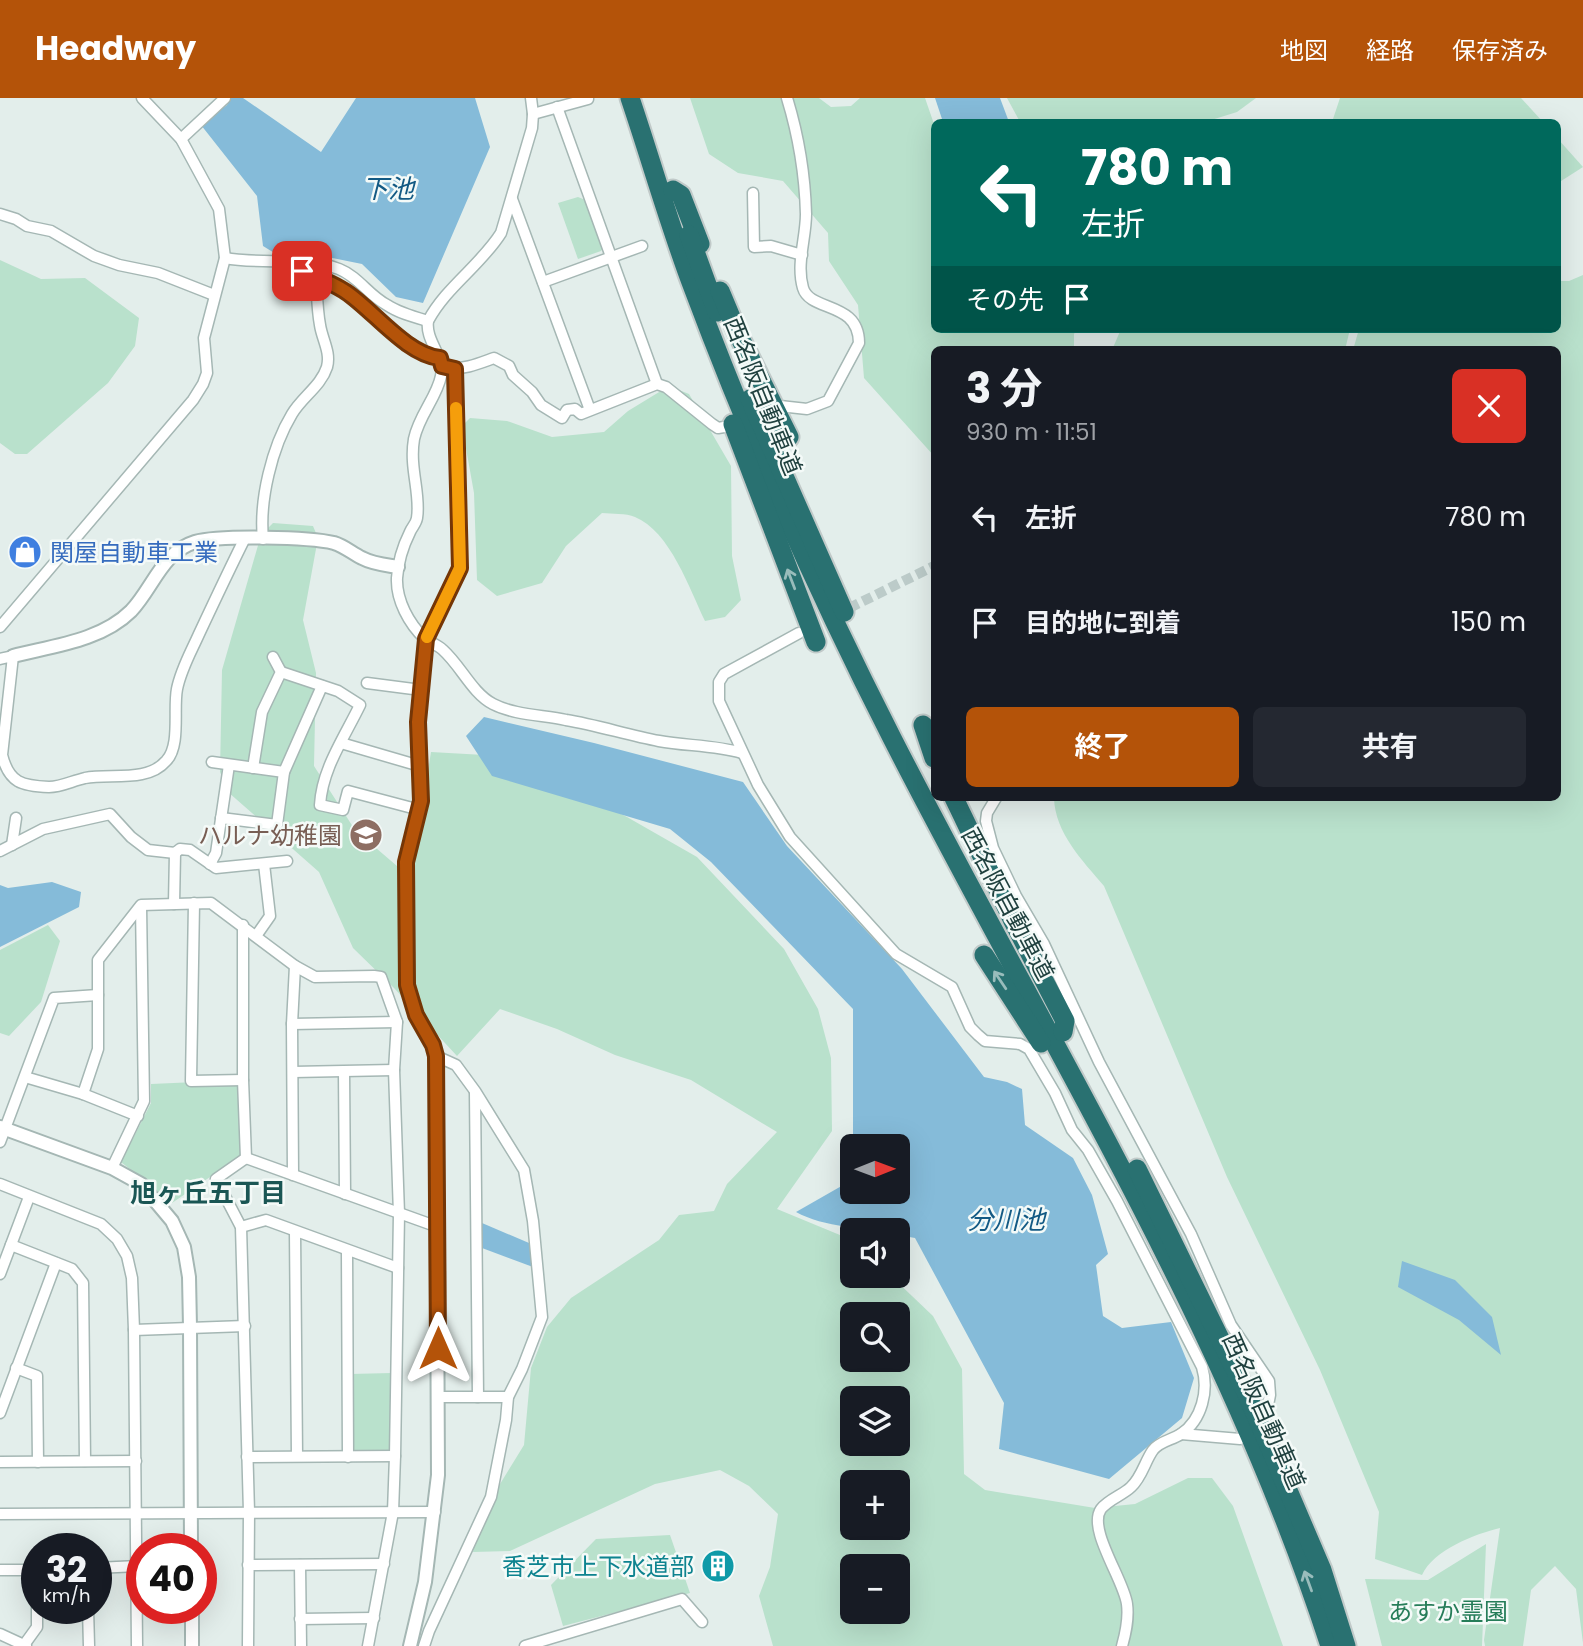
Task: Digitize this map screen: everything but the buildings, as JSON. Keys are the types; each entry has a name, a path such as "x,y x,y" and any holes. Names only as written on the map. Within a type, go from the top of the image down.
{"highway":[{"name":"西名阪自動車道","path":"630,98 691,282 755,445 837,626 929,809 1106,1137 1177,1277 1261,1460 1290,1531 1330,1646"},
{"name":"西名阪自動車道","path":"644,98 673,190 741,378 792,498 876,679 931,787"},
{"path":"673,190 681,195 738,334 789,437"},
{"path":"691,282 686,296 816,642"},
{"path":"923,726 931,749"},
{"name":"西名阪自動車道","path":"939,801 1157,1207 1246,1392 1322,1570 1346,1646"},
{"path":"955,801 1065,1021 1063,1032"},
{"path":"984,955 1030,1024 1091,1128 1106,1137"}],"street":[{"path":"0,627 180,416 204,384 204,338 225,258 219,209 181,139 142,98"},
{"path":"181,139 225,98"},
{"path":"531,98 532,128 506,221 495,243 471,267 428,321 428,334 441,362 439,383 424,410 414,441 412,469 417,519 398,567 397,580 401,602 412,624 426,639 451,657 483,697 505,709 579,722 658,741 729,749 742,753"},
{"path":"780,406 807,409 828,401 859,344 859,337 851,322 840,310 808,299 804,292 800,278 806,217 805,198 793,117 787,98"},
{"path":"533,114 588,99"},
{"path":"557,107 657,384"},
{"path":"753,193 754,247 771,246 802,255"},
{"path":"512,199 590,410"},
{"path":"0,214 27,226 51,231 94,256 119,265 158,272 214,295"},
{"path":"543,282 642,246"},
{"path":"225,258 246,262 315,263 337,269 355,276 386,305 428,321"},
{"path":"274,262 316,276 346,292 406,343 455,369 494,358 509,366 513,375 532,392 541,405 562,418 567,410 575,409 581,414 657,384 666,387 712,425 724,427"},
{"path":"263,539 263,504 284,430 293,412 314,388 328,364 320,328 316,276"},
{"path":"410,1646 425,1582 435,1512 439,1397 436,1056 411,1001 406,970 407,853 420,810 418,722 426,639 460,568 455,369"},
{"path":"246,538 186,662 177,689 174,740 168,760 153,771 86,778 57,787 31,786 10,775 2,755 6,658 86,638 103,631 131,611 164,564 177,551 193,542 246,538 325,541 370,561 398,567"},
{"path":"799,633 724,674 719,682 719,701 758,785 790,837 883,940 909,962 952,987 970,1027 978,1035 985,1041 1020,1044 1029,1049 1055,1093 1072,1130 1088,1150 1117,1201 1202,1367 1205,1378 1202,1402 1192,1423 1181,1434 1154,1450 1137,1481 1101,1510 1098,1518 1104,1545 1122,1582 1128,1605 1122,1646"},
{"path":"273,657 281,672 338,691 360,705 321,785 320,805 343,810 348,791 420,810"},
{"path":"253,768 262,712 281,672"},
{"path":"367,683 421,690"},
{"path":"221,818 277,825 284,772 322,686"},
{"path":"341,743 419,766"},
{"path":"212,762 284,772"},
{"path":"210,863 216,853 229,765"},
{"path":"994,801 987,813 986,821 993,848 1016,896 1044,944 1098,1062 1191,1234 1226,1316 1269,1381 1270,1395 1265,1420"},
{"path":"0,851 43,829 110,814 131,837 148,850 175,853 180,849 190,850 216,867 287,861"},
{"path":"12,845 16,818"},
{"path":"174,904 175,853"},
{"path":"256,936 270,916 264,864"},
{"path":"194,903 191,1081 243,1080"},
{"path":"141,905 211,903 295,966 320,979 381,977 397,1022 394,1070 399,1214 393,1512 368,1646"},
{"path":"83,1094 98,1049 98,960 141,905"},
{"path":"112,1168 144,1101 141,905"},
{"path":"243,925 246,1158"},
{"path":"293,1175 292,1024 295,966"},
{"path":"0,1142 2,1128 25,1077 54,998 98,995"},
{"path":"292,1024 397,1022"},
{"path":"424,1646 491,1497 508,1397 522,1370 542,1317 533,1221 524,1170 456,1065 436,1056"},
{"path":"293,1072 394,1070"},
{"path":"344,1072 345,1194"},
{"path":"25,1077 83,1094 138,1116"},
{"path":"475,1091 478,1396"},
{"path":"2,1128 112,1168 141,1184 172,1221 184,1247 189,1277 191,1533"},
{"path":"246,1158 438,1227"},
{"path":"246,1158 216,1179 241,1227 245,1326 248,1646"},
{"path":"0,1184 101,1224 117,1239 127,1256 132,1278 134,1329 136,1533"},
{"path":"0,1273 29,1196"},
{"path":"241,1227 267,1220 398,1268"},
{"path":"295,1232 297,1456"},
{"path":"12,1245 72,1269 83,1283 85,1461"},
{"path":"347,1251 348,1457"},
{"path":"0,1412 56,1263"},
{"path":"134,1329 245,1326"},
{"path":"16,1368 37,1376 38,1462"},
{"path":"439,1397 508,1397"},
{"path":"1181,1434 1240,1439"},
{"path":"247,1457 395,1456"},
{"path":"0,1462 136,1461"},
{"path":"0,1514 435,1512"},
{"path":"248,1566 384,1564"},
{"path":"300,1565 301,1646"},
{"path":"0,1570 21,1570"},
{"path":"525,1646 682,1600 702,1622"},
{"path":"300,1619 374,1618"},
{"path":"0,1634 25,1646 37,1624"},
{"path":"88,1624 89,1646"},
{"path":"137,1624 137,1646"},
{"path":"192,1624 192,1646"}],"green space":[{"path":"690,98 819,98 831,107 851,106 860,98 925,98 932,119 931,333 1075,333 1074,346 931,346 931,453 864,378 858,305 829,261 828,233 783,181 738,173 709,154"},
{"path":"1007,98 1256,98 1237,112 1215,119 1018,119"},
{"path":"1340,98 1521,98 1540,119 1333,119"},
{"path":"1561,142 1583,167 1561,181"},
{"path":"578,197 588,201 604,246 601,251 578,259 558,203"},
{"path":"0,260 41,279 85,278 139,318 135,346 108,383 27,454 15,454 0,443"},
{"path":"1583,275 1583,1643 1576,1589 1555,1566 1531,1590 1523,1646 1485,1646 1500,1528 1456,1544 1435,1558 1422,1575 1375,1559 1379,1512 1320,1370 1227,1177 1104,886 1065,835 1059,823 1054,801 1561,801 1561,346 1354,346 1358,333 1561,333 1561,281 1569,281"},
{"path":"1119,333 1349,333 1346,346 1114,346"},
{"path":"669,386 689,394 731,466 732,556 741,600 725,617 705,621 669,548 647,524 627,515 602,513 566,546 542,583 497,596 477,580 474,493 462,426 470,418 507,421 552,437 604,432 628,411"},
{"path":"273,523 313,526 318,538 303,620 316,673 314,766 355,830 397,866 420,821 431,752 484,755 558,782 697,857 784,949 818,1009 831,1058 832,1131 777,1209 840,1235 840,1288 904,1288 933,1316 962,1369 964,1474 985,1490 1095,1508 1135,1504 1188,1478 1212,1478 1233,1506 1283,1646 773,1646 759,1596 770,1567 778,1514 749,1486 720,1470 655,1484 510,1551 473,1552 481,1515 524,1445 531,1368 547,1327 571,1298 659,1240 679,1215 714,1211 727,1184 777,1132 691,1080 615,1055 557,1029 500,1009 457,1056 353,948 319,872 228,792 220,772 222,670 261,535"},
{"path":"48,925 60,941 41,1002 9,1036 0,1033 0,950"},
{"path":"241,1080 242,1155 172,1203 121,1162 151,1103 151,1084"},
{"path":"392,1373 389,1451 352,1452 350,1374"},
{"path":"670,1535 690,1593 563,1626 551,1585 596,1539"},
{"name":"あすか霊園","path":"1486,1544 1482,1646 1382,1646 1365,1579 1428,1580"}],"water":[{"name":"下池","path":"230,98 243,98 321,152 356,98 475,98 490,147 423,303 396,297 362,264 298,251 276,254 263,246 257,196 201,125 227,105"},
{"path":"935,98 1000,98 1008,119 942,119"},
{"name":"分川池","path":"484,717 743,782 787,846 902,969 984,1077 1007,1082 1022,1089 1025,1125 1073,1158 1092,1195 1108,1254 1096,1265 1103,1316 1122,1328 1171,1322 1194,1378 1182,1418 1109,1479 999,1449 1004,1403 915,1238 910,1237 910,1218 840,1218 840,1225 796,1212 840,1187 840,1204 910,1204 910,1134 853,1134 853,1009 711,862 670,829 492,776 466,736"},
{"path":"52,882 81,892 79,907 0,947 0,885 8,888"},
{"path":"482,1223 529,1243 533,1267 482,1248"},
{"path":"1402,1261 1455,1280 1492,1317 1501,1355 1459,1320 1398,1287"}],"tunnel":[{"path":"809,628 931,567"}],"slow traffic":[{"path":"427,637 460,568 456,408"}],"place":[{"name":"関屋自動車工業","path":"25,552"},
{"name":"ハルナ幼稚園","path":"366,835"},
{"name":"香芝市上下水道部","path":"718,1566"}],"district":[{"name":"旭ヶ丘五丁目","path":"208,1193"}],"route":[{"path":"302,271 346,292 406,343 432,357 440,358 442,366 455,369 460,568 426,639 418,722 421,801 406,862 407,985 416,1015 428,1034 436,1056 438,1348"}]}
